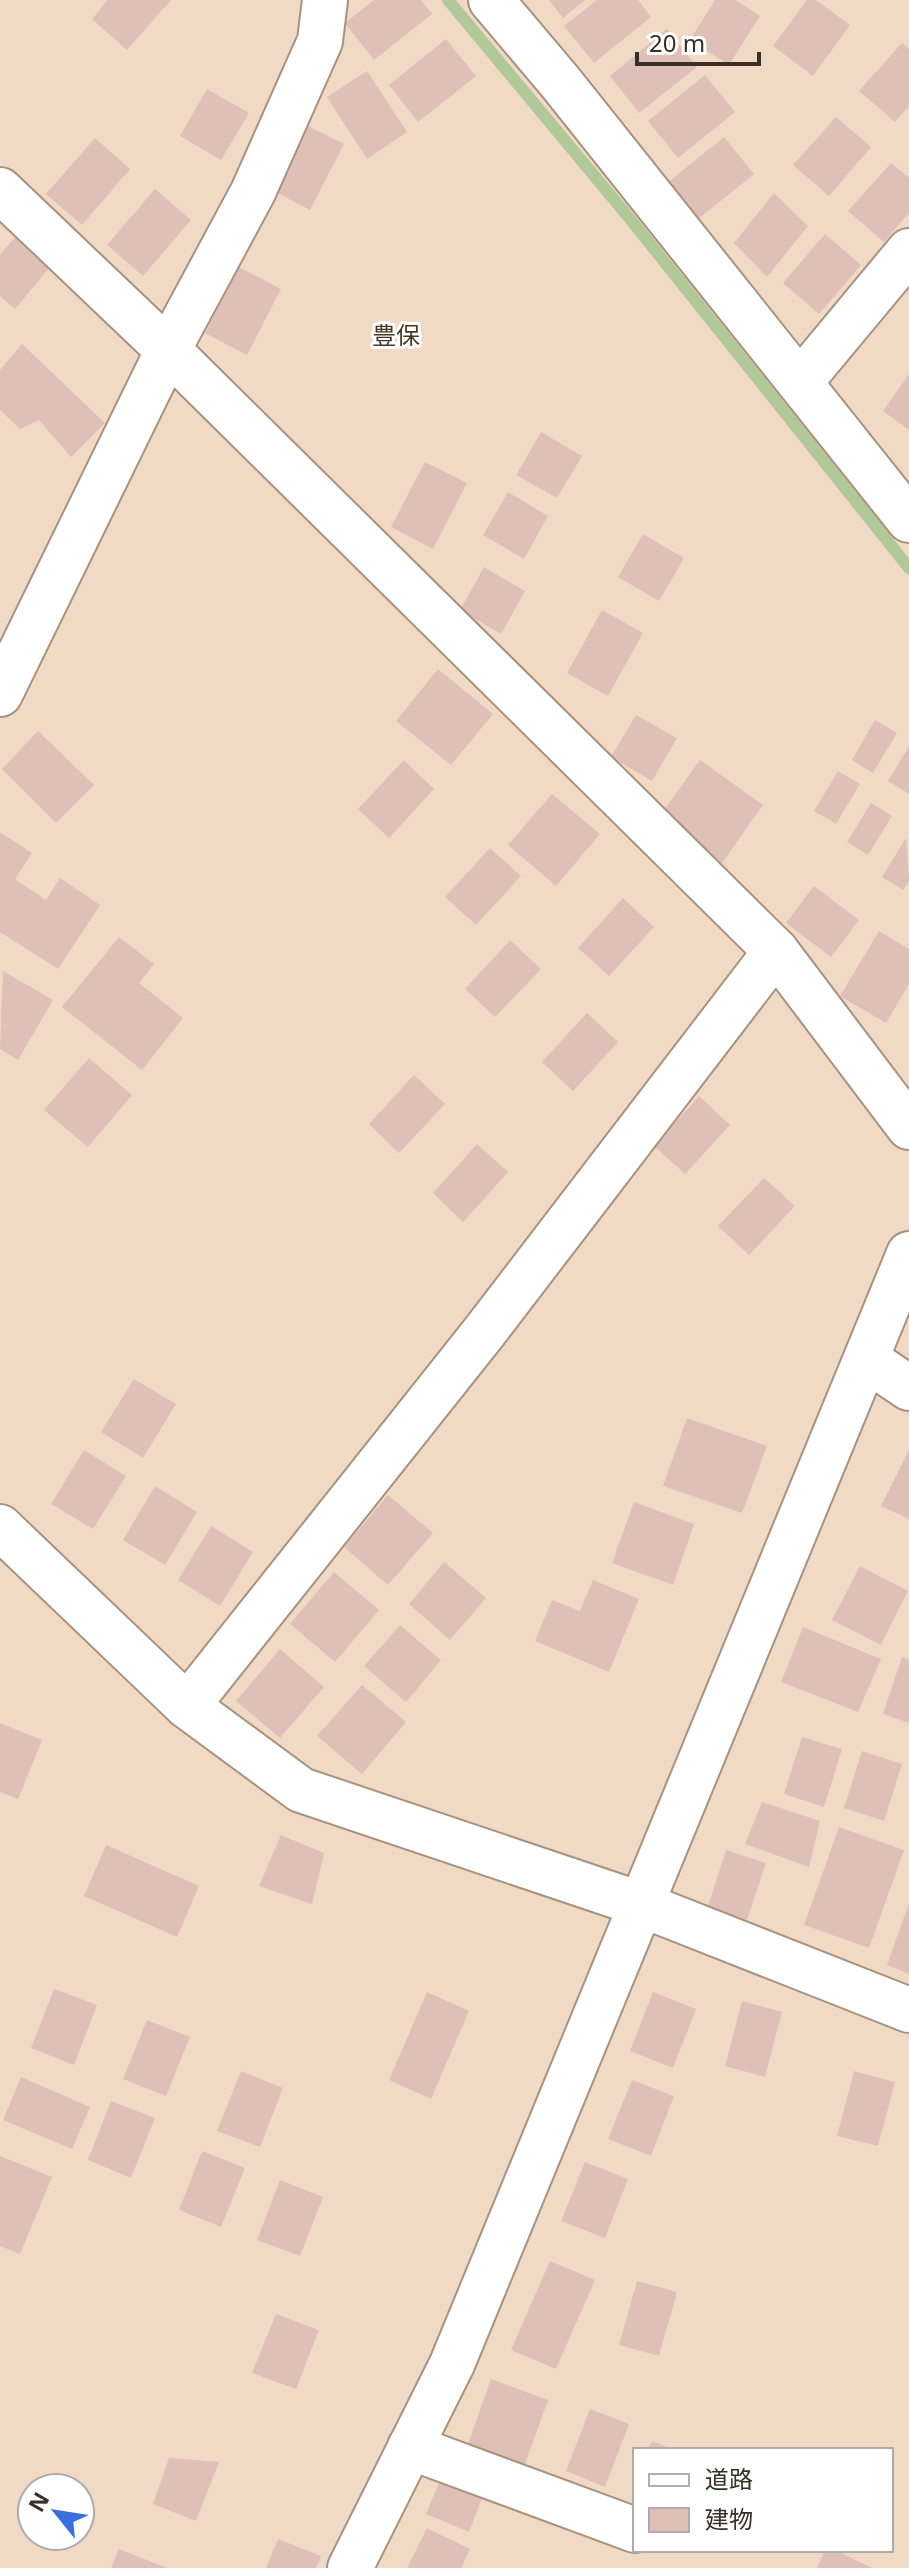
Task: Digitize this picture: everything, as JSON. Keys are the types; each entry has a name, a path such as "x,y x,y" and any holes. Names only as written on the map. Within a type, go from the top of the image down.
{"street":[{"path":"0,694 168,350 253,192 320,41 325,0"},
{"path":"491,0 801,381 909,520"},
{"path":"0,190 168,350 776,951 909,1127"},
{"path":"801,381 909,251"},
{"path":"187,1706 485,1331 776,951"},
{"path":"350,2568 452,2364 909,1254"},
{"path":"866,1359 909,1388"},
{"path":"0,1527 187,1706 301,1790 640,1904 909,2010"},
{"path":"410,2447 633,2529"}],"building":[{"path":"108,0 171,0 127,50 92,19"},
{"path":"374,0 421,0 432,14 374,60 345,23"},
{"path":"549,0 585,0 563,18"},
{"path":"597,0 638,0 651,17 594,63 564,26"},
{"path":"715,0 736,0 760,16 729,65 690,40"},
{"path":"807,0 816,0 850,25 813,76 773,46"},
{"path":"667,29 697,67 639,113 610,76"},
{"path":"446,39 476,76 418,122 389,85"},
{"path":"902,43 909,49 909,106 895,122 859,91"},
{"path":"367,71 407,132 367,159 327,97"},
{"path":"705,75 735,112 678,158 648,121"},
{"path":"207,89 249,113 221,160 180,136"},
{"path":"836,117 871,147 829,196 793,165"},
{"path":"302,123 344,144 310,210 268,188"},
{"path":"724,137 754,174 697,220 667,183"},
{"path":"95,138 130,169 82,225 46,194"},
{"path":"891,163 909,178 909,213 884,242 848,211"},
{"path":"155,189 191,220 143,276 107,245"},
{"path":"774,193 808,226 767,277 734,243"},
{"path":"825,234 861,265 819,314 783,283"},
{"path":"15,237 50,267 15,309 0,296 0,255"},
{"path":"239,267 281,289 247,355 205,333"},
{"path":"22,344 105,423 71,457 39,420 20,429 0,410 0,370"},
{"path":"909,374 909,430 883,411"},
{"path":"541,432 582,456 557,498 516,475"},
{"path":"425,462 467,483 433,549 391,527"},
{"path":"508,492 548,516 524,559 483,535"},
{"path":"643,534 684,558 659,601 618,577"},
{"path":"484,567 525,591 501,634 460,610"},
{"path":"602,610 643,633 608,696 567,673"},
{"path":"438,669 493,714 451,765 396,721"},
{"path":"636,715 677,738 652,781 611,757"},
{"path":"875,720 897,733 873,773 852,760"},
{"path":"38,731 94,785 56,823 2,769"},
{"path":"909,746 909,794 888,781"},
{"path":"404,760 434,789 389,838 358,809"},
{"path":"700,760 763,805 722,863 659,817"},
{"path":"838,771 860,784 836,824 814,811"},
{"path":"552,794 600,834 556,886 508,845"},
{"path":"871,803 892,816 868,855 847,842"},
{"path":"0,832 32,853 15,879 46,900 60,878 100,905 58,969 0,932"},
{"path":"906,838 909,881 903,890 882,877"},
{"path":"490,848 521,876 476,925 445,897"},
{"path":"814,886 859,920 831,957 786,923"},
{"path":"623,898 654,927 609,976 578,948"},
{"path":"879,931 909,949 909,984 886,1023 840,996"},
{"path":"119,937 154,964 139,983 183,1018 142,1070 62,1007"},
{"path":"510,940 541,969 495,1017 465,989"},
{"path":"3,971 53,1000 18,1060 0,1049"},
{"path":"587,1013 618,1042 573,1091 542,1062"},
{"path":"89,1058 132,1095 88,1147 44,1110"},
{"path":"414,1075 445,1104 399,1153 369,1124"},
{"path":"699,1096 730,1125 685,1174 654,1146"},
{"path":"477,1144 508,1172 463,1222 433,1193"},
{"path":"764,1178 795,1206 749,1255 718,1226"},
{"path":"134,1379 176,1404 143,1458 101,1432"},
{"path":"687,1418 767,1446 742,1513 663,1486"},
{"path":"84,1450 126,1476 93,1529 51,1504"},
{"path":"909,1450 909,1519 881,1506"},
{"path":"155,1486 197,1512 165,1565 123,1540"},
{"path":"388,1495 433,1533 388,1585 344,1547"},
{"path":"634,1502 694,1524 673,1585 612,1563"},
{"path":"211,1526 253,1552 220,1606 178,1580"},
{"path":"444,1562 486,1598 450,1640 409,1604"},
{"path":"860,1566 908,1591 881,1645 832,1620"},
{"path":"334,1572 379,1610 335,1662 290,1624"},
{"path":"593,1580 639,1599 609,1672 535,1641 552,1600 580,1611"},
{"path":"400,1625 441,1660 406,1702 364,1666"},
{"path":"803,1627 881,1659 858,1712 781,1682"},
{"path":"280,1649 324,1687 280,1738 236,1701"},
{"path":"902,1657 909,1660 909,1723 883,1714"},
{"path":"362,1685 406,1722 362,1774 317,1736"},
{"path":"0,1723 42,1740 18,1799 0,1792"},
{"path":"802,1737 842,1749 824,1807 784,1794"},
{"path":"862,1751 902,1764 884,1821 844,1808"},
{"path":"762,1802 820,1821 809,1867 745,1844"},
{"path":"839,1827 904,1850 869,1948 804,1925"},
{"path":"281,1835 324,1853 312,1904 259,1886"},
{"path":"106,1845 199,1886 177,1937 84,1896"},
{"path":"726,1850 766,1863 747,1920 708,1906"},
{"path":"909,1903 909,1974 887,1965"},
{"path":"54,1989 97,2005 74,2065 31,2048"},
{"path":"427,1992 469,2011 431,2099 389,2080"},
{"path":"653,1992 696,2009 673,2068 630,2051"},
{"path":"742,2001 782,2012 765,2077 725,2066"},
{"path":"147,2020 190,2037 166,2096 123,2079"},
{"path":"241,2071 283,2088 260,2147 217,2131"},
{"path":"854,2071 895,2082 878,2146 837,2136"},
{"path":"21,2077 90,2107 72,2149 3,2120"},
{"path":"632,2080 674,2096 651,2156 608,2139"},
{"path":"111,2101 155,2118 131,2178 88,2160"},
{"path":"202,2151 245,2168 221,2227 179,2210"},
{"path":"0,2156 52,2177 20,2254 0,2246"},
{"path":"585,2162 628,2179 605,2238 561,2221"},
{"path":"280,2180 323,2197 300,2256 257,2240"},
{"path":"550,2261 595,2280 556,2369 511,2350"},
{"path":"637,2281 677,2292 659,2356 619,2345"},
{"path":"276,2314 319,2330 296,2389 252,2373"},
{"path":"491,2379 548,2400 523,2470 466,2450"},
{"path":"590,2409 629,2424 605,2487 566,2471"},
{"path":"652,2441 670,2448 649,2448"},
{"path":"169,2458 219,2462 196,2521 153,2504"},
{"path":"443,2473 485,2490 469,2532 426,2514"},
{"path":"427,2528 470,2549 461,2568 407,2568"},
{"path":"278,2539 321,2556 316,2568 266,2568"},
{"path":"119,2549 167,2568 111,2568"},
{"path":"824,2552 839,2552 872,2568 817,2568"}],"waterway":[{"path":"448,0 631,220 909,568"}],"district":[{"name":"豊保","path":"396,334"}]}
